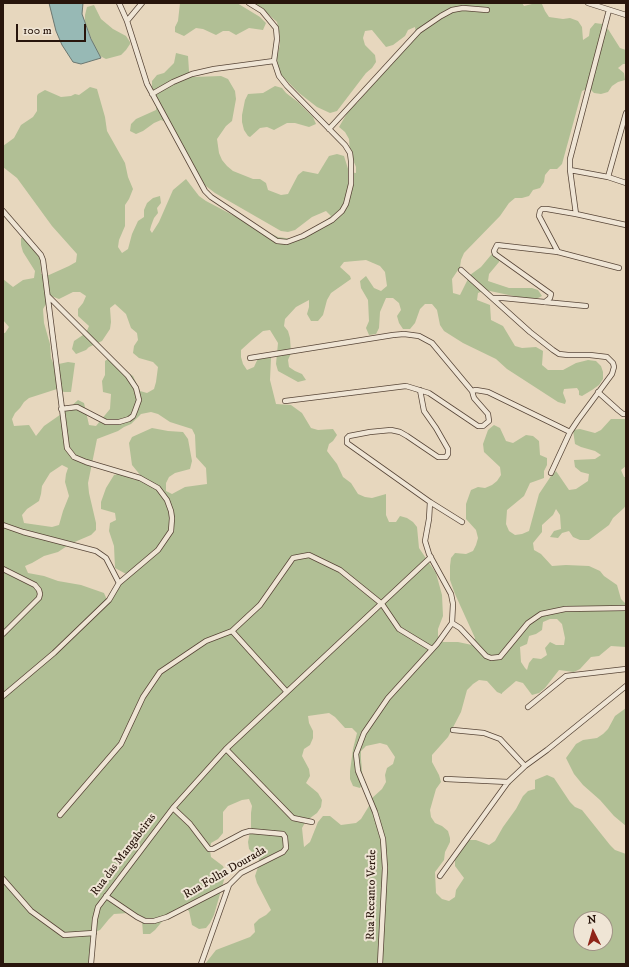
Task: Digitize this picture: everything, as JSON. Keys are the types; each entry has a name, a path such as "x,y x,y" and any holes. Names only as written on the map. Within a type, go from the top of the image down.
{"street":[{"path":"119,3 127,21 147,84 208,194 277,241 287,242 303,236 337,216 346,204 351,184 350,153 345,145 279,76 274,62 277,39 276,28 262,11 249,3"},
{"path":"127,21 142,3"},
{"path":"588,3 626,14"},
{"path":"329,129 419,31 452,10 463,8 487,10"},
{"path":"576,214 570,170 571,150 609,10"},
{"path":"152,94 173,82 192,74 214,69 274,62"},
{"path":"608,177 626,113"},
{"path":"570,170 626,182"},
{"path":"558,252 539,216 540,211 547,209 626,225"},
{"path":"3,211 42,256 65,442 70,452 74,457 86,462 140,478 150,483 164,494 172,511 171,531 158,550 118,583 108,600 54,653 3,696"},
{"path":"545,302 550,298 550,294 495,254 494,251 496,246 499,244 558,252 619,268"},
{"path":"461,270 530,332 559,354 590,355 607,358 613,363 614,370 570,432 551,473"},
{"path":"48,296 128,376 136,388 139,400 136,412 133,416 130,419 119,422 106,422 77,407 61,408"},
{"path":"493,298 586,306"},
{"path":"250,358 393,335 418,336 432,343 472,391 474,398 488,414 489,421 483,426 478,426 429,393 406,386 285,401"},
{"path":"420,390 424,411 448,449 448,456 446,458 438,457 407,436 400,432 391,430 349,436 346,440 348,445 430,502 462,522"},
{"path":"472,391 476,390 488,392 570,432"},
{"path":"598,392 623,414 626,414"},
{"path":"430,502 425,541 431,558 451,594 453,604 452,623 460,628 486,656 491,658 500,657 528,624 541,614 564,609 626,608"},
{"path":"3,526 96,551 106,558 118,583"},
{"path":"60,815 121,744 143,698 160,672 206,641 232,631 260,605 294,558 309,555 340,570 382,604 399,629 432,649"},
{"name":"Rua das Mangabeiras","path":"91,964 95,919 98,907 172,808 226,749 431,558"},
{"path":"3,569 35,585 40,594 39,598 3,634"},
{"name":"Rua Recanto Verde","path":"380,964 385,868 384,839 375,812 358,771 356,754 364,733 388,698 432,649 452,623"},
{"path":"232,631 287,692"},
{"path":"528,707 566,676 626,669"},
{"path":"440,876 508,782 525,766 626,686"},
{"path":"453,730 484,733 500,739 525,766"},
{"path":"226,749 293,818 312,822"},
{"path":"446,779 508,782"},
{"name":"Rua Folha Dourada","path":"106,896 137,917 145,921 154,921 229,885 241,873 283,852 287,846 283,834 250,831 243,833 213,849 209,849 190,824 172,808"},
{"path":"3,879 31,911 64,935 94,934"},
{"path":"201,964 229,885"}],"green space":[{"path":"180,3 237,3 260,17 266,23 263,30 249,28 236,35 229,31 223,31 216,35 203,29 196,28 184,36 175,32"},
{"path":"254,3 522,3 524,6 536,3 542,4 549,17 563,19 570,18 578,21 582,27 583,40 589,36 590,29 595,23 602,24 608,29 620,48 626,50 626,64 623,64 618,68 624,73 625,80 612,86 608,92 601,94 594,93 589,88 582,91 562,164 557,169 550,169 545,175 544,182 540,188 533,190 529,196 515,198 509,203 500,216 464,253 460,267 452,279 453,293 460,295 470,275 481,267 496,249 500,255 499,262 489,274 488,281 509,288 532,288 538,290 542,296 536,299 528,299 485,290 478,293 477,300 490,305 491,320 503,326 515,346 522,348 536,347 543,351 542,365 548,370 563,370 576,363 588,360 596,361 601,366 603,372 603,379 599,385 582,396 579,395 577,388 564,389 563,393 566,401 565,404 558,402 507,369 496,359 463,343 444,331 440,325 437,310 432,304 425,304 420,309 415,323 410,329 403,329 397,316 401,310 399,303 393,298 386,298 380,312 379,328 376,334 369,335 366,328 369,321 368,300 361,288 360,281 366,276 374,288 381,291 387,286 385,272 380,266 366,260 344,262 340,267 350,276 351,279 331,293 327,300 323,315 318,321 311,321 307,314 309,300 296,307 285,319 284,326 288,331 290,338 291,353 288,360 289,367 302,374 306,380 298,382 278,371 276,364 278,343 270,330 263,331 241,350 241,357 247,370 254,367 260,354 267,353 271,358 270,380 276,404 291,405 302,413 311,428 318,430 333,429 337,435 329,444 327,451 337,464 343,477 351,483 358,494 365,497 372,498 386,494 386,515 389,522 396,522 400,516 407,518 417,527 419,548 436,573 442,595 443,616 438,629 438,636 443,642 458,642 472,645 475,638 450,580 450,566 451,558 455,553 466,554 473,551 478,538 476,530 466,519 466,504 471,490 478,487 485,488 492,485 501,475 500,467 484,452 483,444 488,430 494,425 500,428 506,441 513,443 526,435 533,436 539,441 540,455 547,458 544,478 530,483 524,496 507,510 506,524 509,531 515,535 529,531 539,494 556,471 569,490 576,489 588,481 589,474 581,472 575,467 574,460 595,459 601,455 595,451 575,444 573,430 580,429 595,433 601,430 611,419 626,419 626,466 621,470 624,477 626,477 626,505 624,508 613,518 609,525 589,540 580,540 573,537 569,531 562,533 558,538 550,537 554,531 561,529 560,515 556,509 553,515 542,525 542,532 533,543 534,550 541,554 552,566 589,566 600,571 604,576 617,585 621,599 626,604 626,647 611,646 599,656 591,657 580,669 574,672 559,670 545,688 539,693 532,695 523,683 516,681 502,694 497,692 487,681 479,680 473,684 467,690 461,712 448,737 432,755 432,762 441,782 436,789 430,810 431,817 435,823 448,831 450,838 444,860 435,872 436,893 442,899 449,901 455,897 456,890 464,878 455,866 455,851 459,850 469,840 476,840 489,845 495,841 523,796 528,791 535,789 535,780 547,775 554,778 570,802 575,807 582,810 610,845 615,850 626,854 626,964 205,964 216,950 250,937 255,932 254,924 271,910 255,876 259,859 249,849 248,842 251,827 252,806 249,799 242,800 228,806 223,812 223,833 218,839 211,843 211,857 223,866 226,873 214,915 206,928 199,929 192,925 189,911 183,907 176,909 165,918 150,934 143,934 142,920 129,913 114,914 100,930 93,933 88,964 3,964 3,333 5,333 9,327 3,320 3,279 13,287 23,280 34,278 35,271 23,252 21,238 28,236 35,246 38,247 40,253 41,274 49,275 69,266 76,262 77,254 52,226 17,178 3,167 3,146 14,138 21,125 33,117 37,111 38,94 45,90 61,97 75,94 79,95 90,87 97,89 105,117 107,131 125,163 128,177 133,189 125,205 125,226 119,240 118,247 122,253 128,249 132,234 138,221 144,217 144,210 147,203 153,198 160,196 161,203 157,208 158,213 154,218 150,230 152,233 159,222 173,190 186,179 199,196 206,201 278,237 293,239 320,225 331,216 326,211 312,217 295,230 288,232 281,231 215,193 202,183 168,123 161,120 136,134 130,131 131,124 136,119 156,110 157,102 152,88 152,81 157,75 164,73 174,63 176,53 188,56 189,71 193,77 221,76 228,79 235,91 236,99 232,121 226,126 217,139 219,153 222,160 233,171 253,179 260,179 266,183 268,190 281,195 288,194 298,175 303,171 318,174 329,156 337,154 344,156 349,172 356,173 356,167 350,153 349,139 345,132 339,127 350,108 357,103 412,40 416,34 415,27 408,30 405,36 393,45 386,47 372,30 365,31 363,38 365,45 375,55 376,62 337,111 330,113 317,107 299,93 278,72 277,58 280,36 277,22","holes":["73,292 80,292 86,296 78,309 78,316 89,326 86,333 74,341 72,349 76,354 102,341 110,329 110,308 115,304 126,314 131,328 137,333 138,340 134,346 133,353 139,358 153,362 158,367 156,382 154,389 147,393 140,391 133,376 126,372 111,357 105,361 105,375 102,381 103,392 111,394 110,409 96,426 89,425 84,403 78,400 67,410 44,426 36,436 29,425 14,426 12,419 15,413 29,398 57,389 64,392 71,392 75,363 68,362 54,365 51,358 50,344 44,323 43,309 51,296 59,299","151,412 158,414 170,422 192,429 195,435 196,457 206,468 207,484 185,487 172,494 166,491 166,483 169,477 175,473 190,469 192,461 188,439 183,432 152,428 132,437 129,443 132,465 141,476 135,480 121,473 114,475 106,488 101,502 101,509 115,513 116,520 110,523 109,531 114,546 115,568 128,575 107,600 104,593 81,585 28,573 25,566 44,556 58,552 70,544 91,535 96,530 88,483 97,439 131,424 141,414","62,465 68,468 65,482 69,496 59,525 52,527 24,523 22,515 27,509 39,501 42,486 50,473","550,619 557,619 562,624 565,638 564,645 556,645 550,642 545,648 547,655 541,659 533,658 529,663 527,670 521,662 520,647 527,644 529,636 542,630 543,622","329,713 345,728 352,728 357,733 350,771 350,779 353,786 360,788 363,782 361,751 366,746 380,743 387,745 395,757 393,764 387,768 385,775 386,782 382,789 371,799 369,806 361,819 356,823 341,825 330,816 323,816 318,822 310,842 304,847 302,828 306,821 317,813 321,807 322,800 318,793 306,783 310,776 309,769 302,756 304,749 310,745 313,738 313,731 309,723 308,716"]},
{"path":"94,5 101,19 113,29 126,36 130,42 126,50 121,55 106,59 100,56 85,22 87,7"},
{"path":"275,86 282,88 298,102 313,117 316,124 309,127 295,123 287,123 274,130 267,127 260,128 250,137 248,136 244,130 242,115 245,100 248,94 263,93"},
{"path":"626,708 626,826 583,785 574,774 566,758 576,744 583,740 597,738 603,734 608,729 615,716"}],"water":[{"path":"49,3 83,3 82,14 91,39 101,58 81,64 73,62 62,45 56,31"}]}
